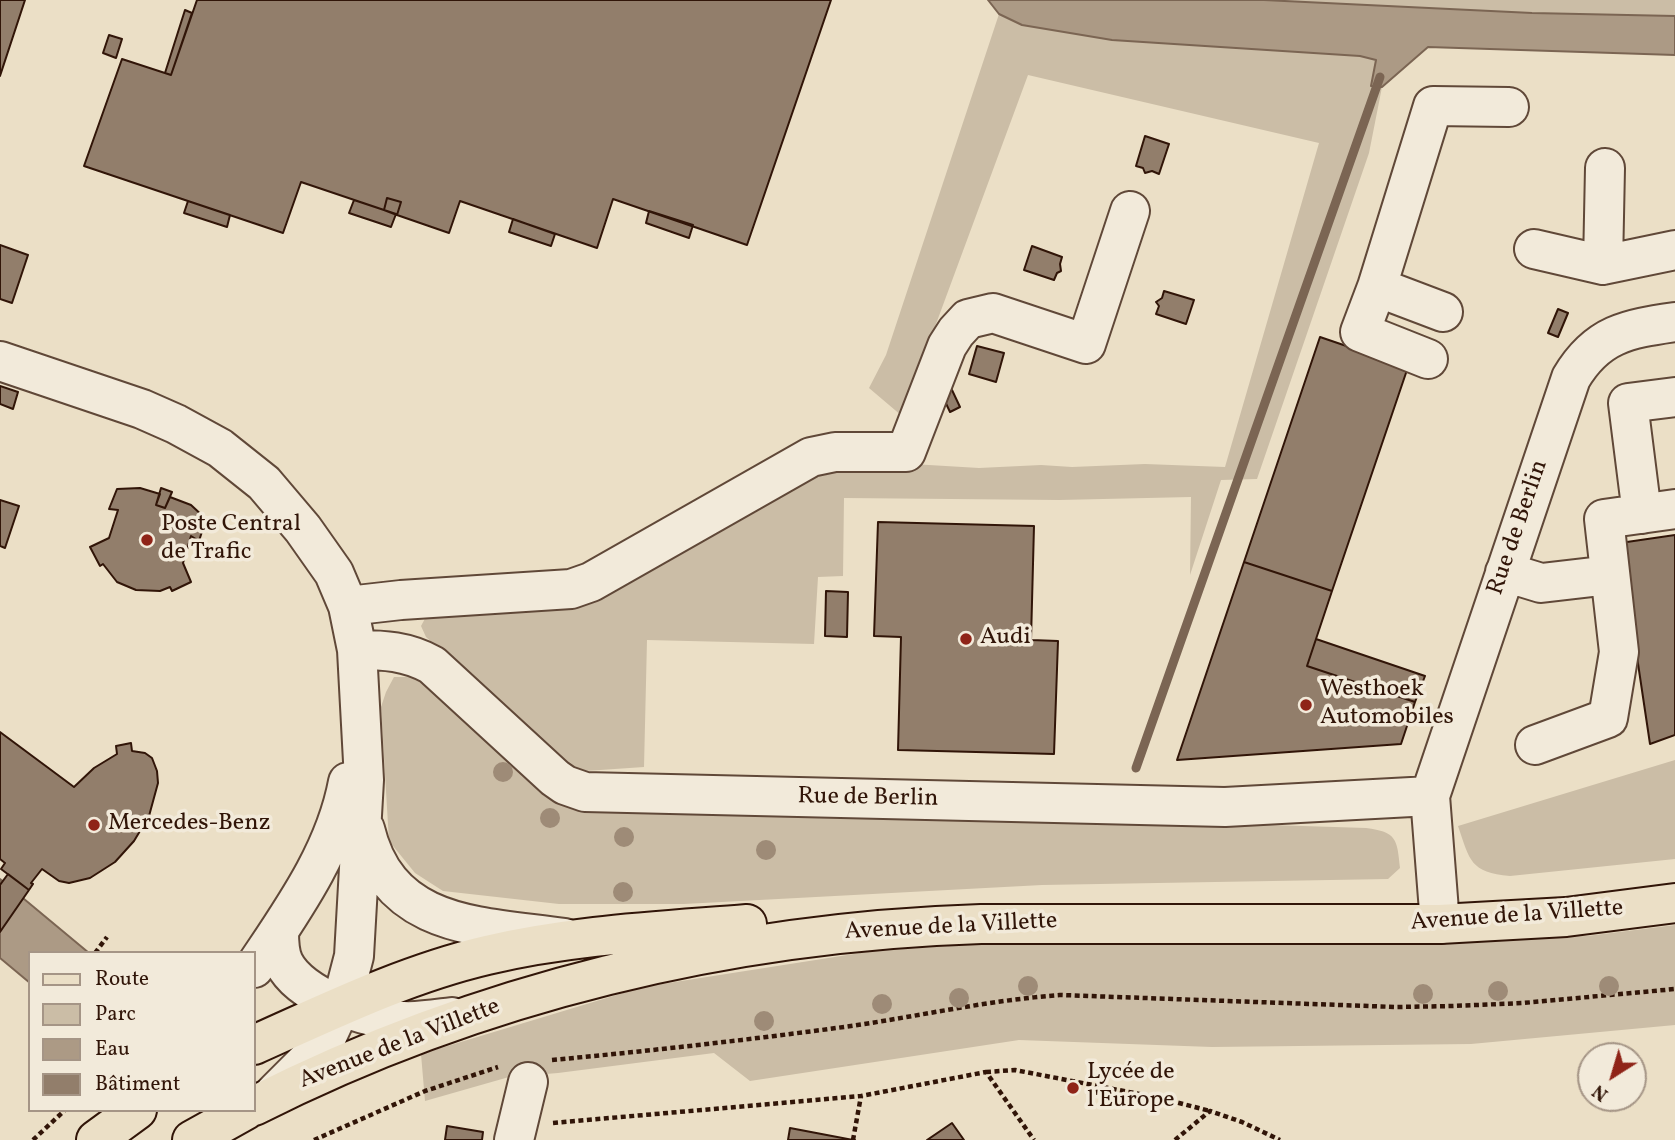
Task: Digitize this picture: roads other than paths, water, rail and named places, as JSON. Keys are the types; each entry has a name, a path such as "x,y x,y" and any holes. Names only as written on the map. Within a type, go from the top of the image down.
{"main road":[{"name":"Avenue de la Villette","path":"257,1105 412,1037 562,987 693,956 813,936 872,929 1439,911 1675,880"},
{"name":"Avenue de la Villette","path":"256,1044 421,974 469,960 535,946 582,940 734,925 916,913 1205,900 1566,917 1675,903"},
{"path":"96,1140 133,1112"},
{"name":"Avenue de la Villette","path":"192,1140 244,1112"}],"street":[{"path":"1428,359 1360,332 1377,287 1433,106 1509,107"},
{"path":"1603,265 1605,168"},
{"path":"348,606 401,600 571,590 592,582 811,457 835,452 905,452 947,346 956,331 968,319 993,313 1086,344 1130,211"},
{"path":"1534,249 1603,265 1675,250"},
{"path":"1377,287 1443,312"},
{"name":"Rue de Berlin","path":"1439,911 1430,796 1566,388 1577,367 1592,350 1619,333 1675,322"},
{"path":"0,361 162,417 227,453 264,483 303,529 334,573 348,606 357,650 363,772 356,940 351,972 341,1006 323,1045 305,1065 257,1105"},
{"path":"1535,745 1608,718 1619,652 1604,519 1659,511 1628,403 1675,397"},
{"path":"1504,572 1541,583 1611,575"},
{"name":"Rue de Berlin","path":"357,650 407,653 432,664 555,778 565,785 586,792 1225,807 1430,796"},
{"path":"256,965 313,876 337,824 347,790 360,711"},
{"path":"362,817 371,849 382,872 397,891 415,905 438,916 463,923 582,940"},
{"path":"279,931 281,955 288,970 315,991 341,1006 376,1017 404,1021 474,1015"},
{"path":"516,1133 526,1069"}],"water":[{"path":"988,0 1264,0 1532,13 1675,16 1675,55 1428,47 1382,87 1371,86 1376,60 1360,56 1112,40 1022,25 999,14"},
{"path":"0,879 87,951 28,951 28,981 0,958"}],"waterway":[{"path":"1136,768 1380,77"}],"place":[{"name":"Poste Central de Trafic","path":"147,540"},
{"name":"Audi","path":"966,639"},
{"name":"Westhoek Automobiles","path":"1306,705"},
{"name":"Mercedes-Benz","path":"94,825"},
{"name":"Lycée de l'Europe","path":"1073,1088"}]}
